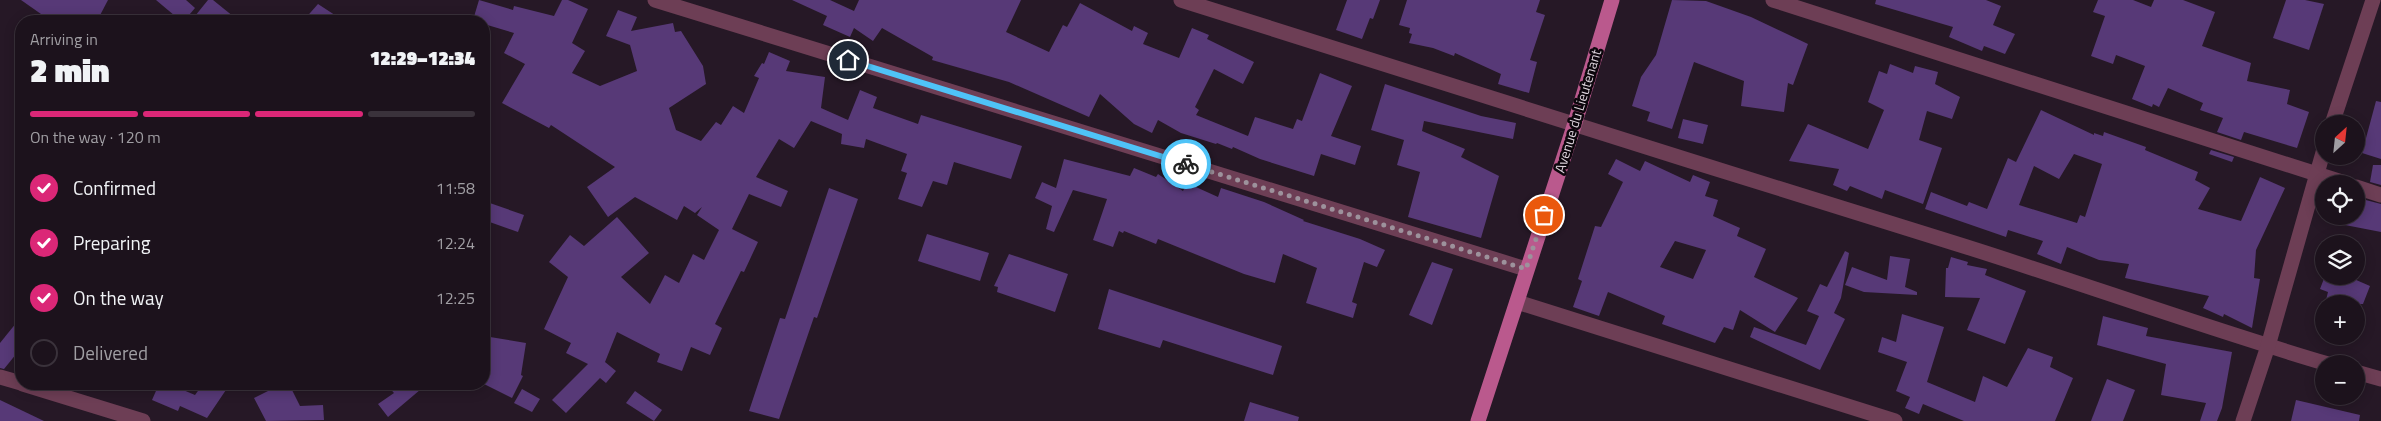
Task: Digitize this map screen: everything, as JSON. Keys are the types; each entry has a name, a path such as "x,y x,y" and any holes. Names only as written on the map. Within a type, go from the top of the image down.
{"main road":[{"name":"Avenue du Lieutenant","path":"1478,421 1574,126 1612,0"}],"street":[{"path":"655,0 1526,269"},
{"path":"1181,0 1574,126 1957,244 2315,360"},
{"path":"1773,0 2322,175"},
{"path":"2335,115 2373,0"},
{"path":"2243,421 2268,346 2319,165"},
{"path":"2365,190 2381,195"},
{"path":"1517,302 1895,421"},
{"path":"2365,375 2381,379"},
{"path":"0,377 15,382"},
{"path":"42,390 143,421"}],"building":[{"path":"21,0 108,0 100,15 42,15"},
{"path":"156,0 186,0 195,8 189,15 174,15"},
{"path":"208,0 213,0 232,15 196,15"},
{"path":"479,0 513,10 514,6 554,16 562,0 568,0 588,9 572,43 585,51 572,73 600,86 637,71 630,45 606,36 618,10 637,17 631,31 673,23 675,32 681,31 703,66 706,84 669,108 676,130 701,141 716,122 721,125 733,106 744,113 759,78 754,76 762,63 764,64 769,52 790,61 786,71 825,77 821,108 848,120 860,90 877,97 873,108 918,124 921,115 1022,146 1011,179 954,162 947,185 933,181 922,207 898,199 907,173 901,171 907,154 866,139 864,148 841,144 842,134 811,121 794,148 779,139 756,177 788,191 781,207 749,194 732,229 758,242 744,272 741,271 715,324 722,328 710,355 691,347 682,371 657,362 660,354 617,332 605,362 616,371 606,383 600,378 566,413 552,400 588,364 566,353 571,343 544,329 568,277 549,262 570,235 584,246 617,217 649,253 621,277 650,304 665,275 679,283 693,254 704,260 719,230 697,215 702,207 695,213 684,206 677,220 635,197 608,217 587,187 615,167 551,125 549,128 502,103 525,64 504,53 514,33 490,26 490,15 474,15"},
{"path":"792,0 830,0 854,11 859,0 1021,0 1006,32 1049,52 1063,25 1067,27 1080,3 1132,31 1134,26 1148,33 1143,44 1179,58 1192,28 1209,35 1207,39 1254,62 1243,84 1214,69 1195,107 1199,110 1196,115 1248,136 1255,117 1293,129 1297,119 1302,121 1320,73 1352,86 1331,136 1361,146 1355,165 1321,154 1314,176 1260,159 1233,147 1232,149 1181,133 1158,120 1152,133 1134,124 1100,94 1089,117 1009,82 932,60 933,57 882,28 873,41 854,28 850,37 823,25 827,16"},
{"path":"1347,0 1380,0 1373,19 1370,18 1362,39 1336,30"},
{"path":"1407,0 1540,0 1536,12 1545,15 1530,60 1537,62 1529,93 1498,84 1501,74 1455,53 1454,56 1433,48 1409,43 1412,34 1409,33 1410,28 1399,25"},
{"path":"1672,0 1706,1 1751,17 1808,44 1793,85 1788,83 1784,112 1741,106 1744,81 1694,62 1672,129 1647,121 1650,112 1632,106 1641,77 1656,55"},
{"path":"1876,0 1986,0 2001,6 1993,25 2015,34 2005,54 1984,46 1982,51 1949,37 1953,27 1875,4"},
{"path":"2098,0 2133,0 2151,7 2154,0 2183,0 2215,12 2202,46 2251,63 2247,81 2290,90 2287,104 2309,112 2297,148 2244,132 2241,140 2217,132 2223,118 2200,110 2203,103 2168,88 2159,107 2153,104 2152,107 2132,99 2145,66 2116,55 2113,64 2091,56 2105,16 2093,12"},
{"path":"2286,0 2305,0 2324,4 2309,50 2273,38"},
{"path":"318,4 335,15 308,15"},
{"path":"1890,64 1913,73 1915,66 1938,72 1935,84 1960,97 1952,119 1927,111 1919,140 1942,148 1923,204 1885,190 1882,199 1850,186 1847,191 1833,185 1839,169 1789,161 1808,124 1868,149 1884,110 1868,102 1879,71 1887,74"},
{"path":"1385,84 1481,116 1516,123 1513,139 1424,121 1422,131 1465,149 1461,157 1499,176 1481,238 1408,217 1420,172 1397,165 1404,140 1371,130"},
{"path":"2376,101 2381,102 2381,159 2365,154 2365,142"},
{"path":"2041,110 2094,135 2094,133 2103,136 2104,132 2146,147 2145,150 2198,172 2195,180 2210,188 2198,209 2241,221 2260,177 2285,188 2256,250 2254,278 2260,279 2252,328 2224,314 2223,317 2203,308 2209,296 2125,278 2129,264 2099,260 2067,247 2061,264 2037,254 2043,241 2008,230 2006,237 1925,209 1931,192 1967,206 1969,202 1987,209 2008,158 2016,162","holes":["2074,154 2102,164 2085,217 2080,215 2077,223 2019,205 2034,166 2059,179"]},
{"path":"1683,119 1708,125 1703,144 1678,138"},
{"path":"2211,150 2234,157 2232,162 2209,154"},
{"path":"1064,159 1130,176 1134,168 1156,177 1158,174 1183,191 1187,183 1218,197 1221,188 1264,202 1303,221 1360,239 1385,250 1377,267 1364,262 1352,302 1357,304 1353,318 1306,303 1317,268 1283,254 1275,283 1244,274 1158,239 1156,244 1124,231 1123,233 1119,231 1113,247 1093,240 1107,199 1073,190 1054,232 1046,229 1052,206 1035,198 1042,182 1056,188"},
{"path":"1616,159 1640,171 1645,161 1690,182 1693,175 1710,182 1705,196 1718,200 1713,216 1740,228 1737,236 1766,249 1754,277 1798,298 1775,332 1740,310 1733,330 1724,327 1715,343 1662,324 1665,316 1608,292 1599,316 1573,307 1582,281 1578,279 1595,226 1601,227 1623,182 1608,174","holes":["1675,241 1706,250 1693,279 1660,267"]},
{"path":"2373,165 2381,165 2381,185 2370,182"},
{"path":"829,188 858,199 817,318 814,317 779,419 749,411 780,318 785,319"},
{"path":"2365,200 2381,204 2381,232 2345,225 2365,225"},
{"path":"490,203 524,215 518,232 490,222"},
{"path":"927,234 989,253 980,281 918,261"},
{"path":"1845,251 1849,253 1841,298 1834,313 1845,319 1820,370 1750,337 1754,327 1806,345 1819,316 1807,311 1820,284 1827,287"},
{"path":"1009,254 1068,274 1055,312 997,292 998,287 994,286"},
{"path":"1890,256 1910,259 1905,287 1917,292 1917,295 1864,292 1845,285 1852,267 1887,280"},
{"path":"1951,257 1968,262 1967,265 1987,269 1985,275 2026,291 2005,344 1967,330 1980,298 1945,297 1946,268 1948,268"},
{"path":"1432,262 1453,269 1432,325 1409,315"},
{"path":"2365,284 2370,286 2365,299 2365,295 2327,295 2328,292 2320,289 2322,285"},
{"path":"1109,289 1282,346 1273,375 1163,340 1160,348 1098,329"},
{"path":"1902,314 1944,327 1927,382 1975,402 1983,376 2007,387 2028,348 2053,357 2050,367 2073,378 2055,421 1964,421 1923,404 1919,414 1905,408 1910,397 1896,391 1907,362 1878,352 1882,337 1896,342"},
{"path":"2103,316 2148,328 2146,336 2232,352 2222,408 2217,421 2200,421 2206,403 2161,395 2166,364 2097,345"},
{"path":"15,324 15,355 4,369 0,368 0,343"},
{"path":"490,337 526,343 521,375 523,376 512,398 490,387"},
{"path":"2107,379 2135,390 2123,421 2091,421"},
{"path":"522,389 540,399 532,412 514,403"},
{"path":"156,390 183,390 195,395 199,390 226,390 207,418 180,406 178,411 152,400"},
{"path":"270,390 292,390 300,406 323,405 324,420 266,421 254,398"},
{"path":"391,390 420,390 388,417 378,404 394,393"},
{"path":"635,391 662,410 654,421 626,403"},
{"path":"0,400 44,421 0,421"},
{"path":"2296,400 2360,415 2359,421 2291,421"},
{"path":"1250,402 1299,417 1298,421 1244,421"}],"way so far":[{"path":"1186,164 1526,269 1544,215"}],"route":[{"path":"848,60 1186,164"}]}
